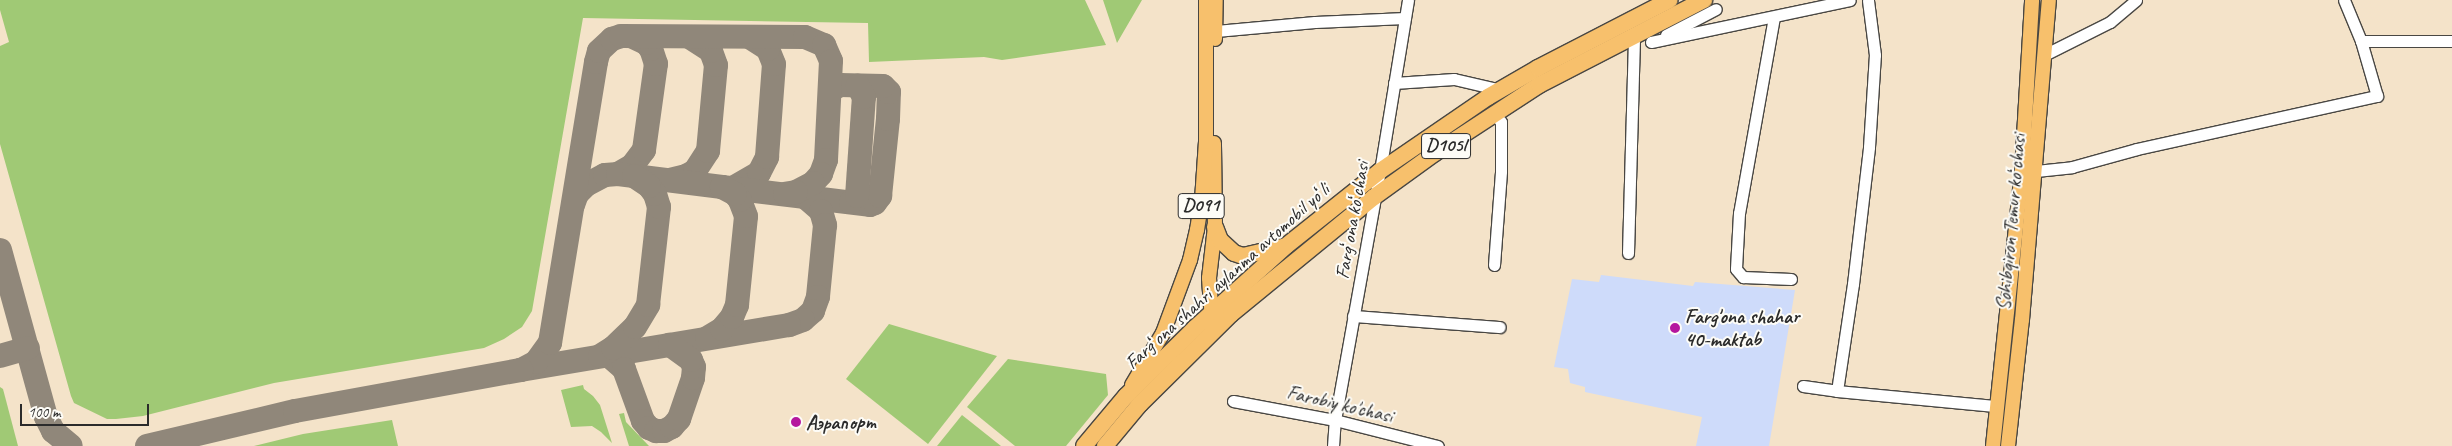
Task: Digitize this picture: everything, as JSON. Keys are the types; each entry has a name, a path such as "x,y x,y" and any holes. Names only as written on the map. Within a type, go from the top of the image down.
{"highway":[{"name":"Fargʻona shahri aylanma avtomobil yoʻli","path":"1084,446 1126,396 1210,314 1286,246 1380,171 1501,90 1538,68 1670,0"},
{"name":"Fargʻona shahri aylanma avtomobil yoʻli","path":"1105,446 1140,404 1231,314 1287,266 1374,197 1494,113 1539,85 1634,35 1710,5"},
{"name":"D091","path":"1215,227 1220,240 1234,253 1243,256 1286,246"}],"main road":[{"name":"D091","path":"1126,396 1162,333 1190,260 1197,230 1202,200 1206,142 1206,0"},
{"name":"D091","path":"1214,332 1210,314 1209,278 1215,227 1216,0"},
{"name":"Sohibqiron Temur koʻchasi","path":"1993,446 2022,170 2032,0"},
{"name":"Sohibqiron Temur koʻchasi","path":"2008,446 2036,171 2049,0"}],"street":[{"name":"Fargʻona koʻchasi","path":"1333,446 1334,420 1380,171 1408,0"},
{"path":"1634,35 1643,43 1651,42 1850,0"},
{"path":"1837,391 1853,284 1869,147 1875,55 1868,0"},
{"path":"2044,55 2110,22 2136,0"},
{"path":"2036,171 2072,167 2137,148 2377,96 2361,41 2344,0"},
{"path":"1651,42 1710,5"},
{"path":"1774,17 1739,213 1736,269 1743,277 1791,279"},
{"path":"1216,31 1315,22 1405,18"},
{"path":"1628,253 1634,35"},
{"path":"2361,41 2452,41"},
{"path":"1394,83 1454,79 1501,90"},
{"path":"1494,113 1501,122 1501,171 1494,265"},
{"path":"1354,316 1500,326"},
{"path":"1803,386 1997,406"},
{"name":"Farobiy ko'chasi","path":"1234,401 1334,420 1438,446"}],"shaded area":[{"name":"Farg'ona shahar 40-maktab","path":"1601,275 1693,286 1695,282 1795,290 1769,446 1696,446 1702,417 1585,392 1585,387 1570,383 1568,369 1554,367 1572,279 1599,282"}],"green space":[{"path":"0,0 1085,0 1106,45 1002,60 984,57 869,62 868,23 583,18 532,311 522,327 504,339 484,348 274,383 143,416 107,419 74,403 71,396 0,144 0,46 9,42 0,10"},
{"path":"1103,0 1142,0 1117,43 1109,18"},
{"path":"889,324 997,356 928,444 846,379"},
{"path":"1008,359 1106,374 1108,395 1066,446 1015,446 967,407"},
{"path":"583,385 584,389 600,405 612,443 592,426 571,427 561,390"},
{"path":"0,387 3,389 18,446 0,446"},
{"path":"624,413 626,422 649,446 629,446 619,414"},
{"path":"962,415 1001,446 937,446"},
{"path":"392,420 398,446 254,446 303,434"}],"taxiway":[{"path":"573,205 577,194 586,185 605,175 618,174 805,197 821,211 825,225 818,297 813,311 803,320 789,325 521,370 536,362 550,343 596,62 599,51 612,39 621,36 805,37 824,45 831,61 826,160 821,174 813,183 796,192 785,194"},
{"path":"618,174 632,166 644,150 656,64 651,49 646,43 633,37"},
{"path":"670,180 686,176 695,171 708,151 716,65 711,51 691,38"},
{"path":"733,188 759,173 767,157 774,64 768,49 751,38"},
{"path":"805,197 870,205 875,203 880,196 889,92 883,86 840,85 831,90"},
{"path":"851,202 857,196 864,97 858,86"},
{"path":"600,356 613,348 635,327 648,305 659,207 655,194 649,186 634,176"},
{"path":"707,338 722,329 732,317 737,305 746,216 740,200 735,194 722,187"},
{"path":"0,250 46,417 53,431 71,446"},
{"path":"608,355 624,369 643,421 649,428 656,431 664,431 672,427 679,419 693,378 694,367 691,360 670,345"},
{"path":"0,356 28,348"},
{"path":"147,446 295,411 521,370"}],"place":[{"name":"Farg'ona shahar 40-maktab","path":"1675,328"},
{"name":"Аэрапорт","path":"796,422"}]}
